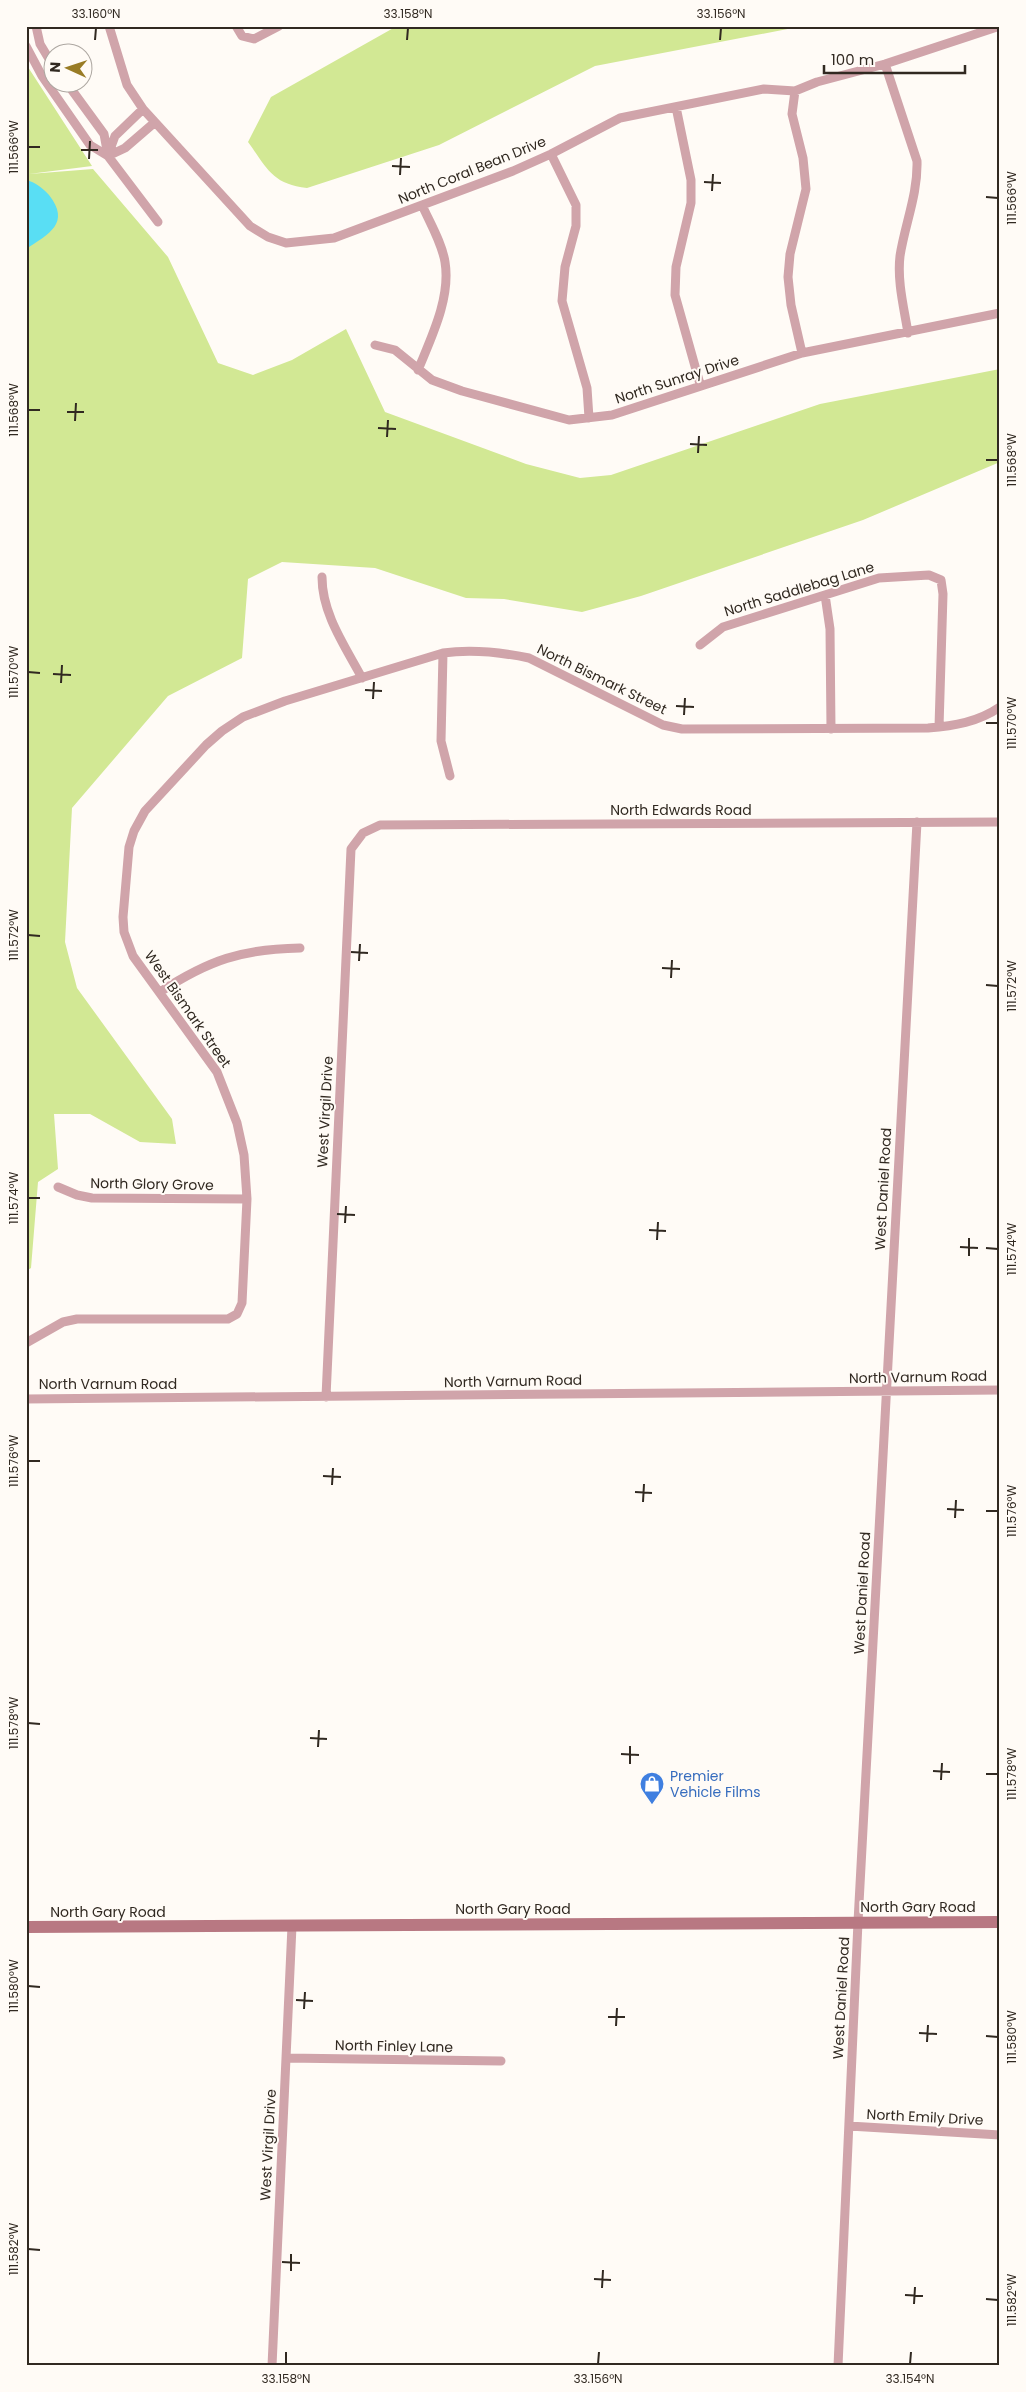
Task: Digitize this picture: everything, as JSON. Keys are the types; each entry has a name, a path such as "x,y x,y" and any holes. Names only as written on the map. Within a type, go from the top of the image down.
{"street":[{"path":"36,26 42,47"},
{"name":"North Coral Bean Drive","path":"109,26 127,85 154,123 250,226 268,237 286,243 334,238 551,154 620,118 764,89 795,91 818,82 885,64 1000,26"},
{"path":"236,26 242,36 254,39 280,26"},
{"path":"26,46 42,76 90,145 108,156 158,222"},
{"path":"885,64 917,162 918,178 900,256 900,282 908,332"},
{"path":"795,91 792,114 803,158 806,189 790,254 788,277 791,305 802,353"},
{"path":"73,92 104,134 108,156"},
{"path":"676,107 691,180 690,203 674,282 676,306 700,384"},
{"path":"108,156 115,136 144,109"},
{"path":"108,156 126,148 154,123"},
{"path":"551,154 576,205 576,226 565,267 562,301 587,388 589,418"},
{"path":"418,370 435,328 446,278 445,261 422,205"},
{"name":"North Sunray Drive","path":"375,345 395,350 432,380 462,391 569,420 612,415 700,384 802,353 1000,313"},
{"name":"North Saddlebag Lane","path":"700,645 723,627 879,578 929,575 941,580 943,594 939,727"},
{"path":"322,577 322,591 326,609 362,678"},
{"path":"825,595 830,629 831,728"},
{"name":"North Bismark Street","path":"285,701 442,653 465,650 529,658 663,725 682,729 939,727 974,720 1000,707"},
{"path":"442,653 442,741 450,776"},
{"name":"West Bismark Street","path":"26,1343 63,1322 77,1319 228,1319 237,1314 242,1303 247,1199 244,1155 237,1123 216,1072 133,956 124,932 123,917 129,847 134,830 145,811 206,745 222,731 243,718 285,701"},
{"name":"West Daniel Road","path":"838,2366 858,1922 917,822"},
{"name":"North Edwards Road","path":"363,833 380,826 1000,822"},
{"name":"West Virgil Drive","path":"326,1397 351,849 363,833"},
{"path":"160,992 186,975 213,962 265,949 300,948"},
{"name":"North Glory Grove","path":"58,1187 77,1195 92,1198 247,1199"},
{"name":"North Varnum Road","path":"26,1399 1000,1390"},
{"name":"North Gary Road","path":"26,1927 1000,1922"},
{"name":"West Virgil Drive","path":"272,2366 292,1926"},
{"name":"North Finley Lane","path":"286,2058 501,2061"},
{"name":"North Emily Drive","path":"849,2126 1000,2135"}],"green space":[{"path":"397,26 803,26 595,66 439,145 307,188 295,186 278,179 266,167 248,142 271,97"},
{"path":"26,64 42,89 42,92 44,92 92,166 29,174 93,169 168,257 218,363 253,375 292,360 346,329 385,412 526,464 580,478 611,475 820,404 1000,369 1000,462 863,520 641,596 582,612 504,599 466,598 375,568 282,562 248,579 242,658 168,696 72,808 65,942 77,988 172,1119 176,1144 140,1142 90,1114 54,1114 58,1169 38,1182 31,1268 26,1271"}],"water":[{"path":"26,180 36,184 49,195 58,213 54,227 49,233 26,249"}],"place":[{"name":"Premier Vehicle Films","path":"652,1805"}]}
